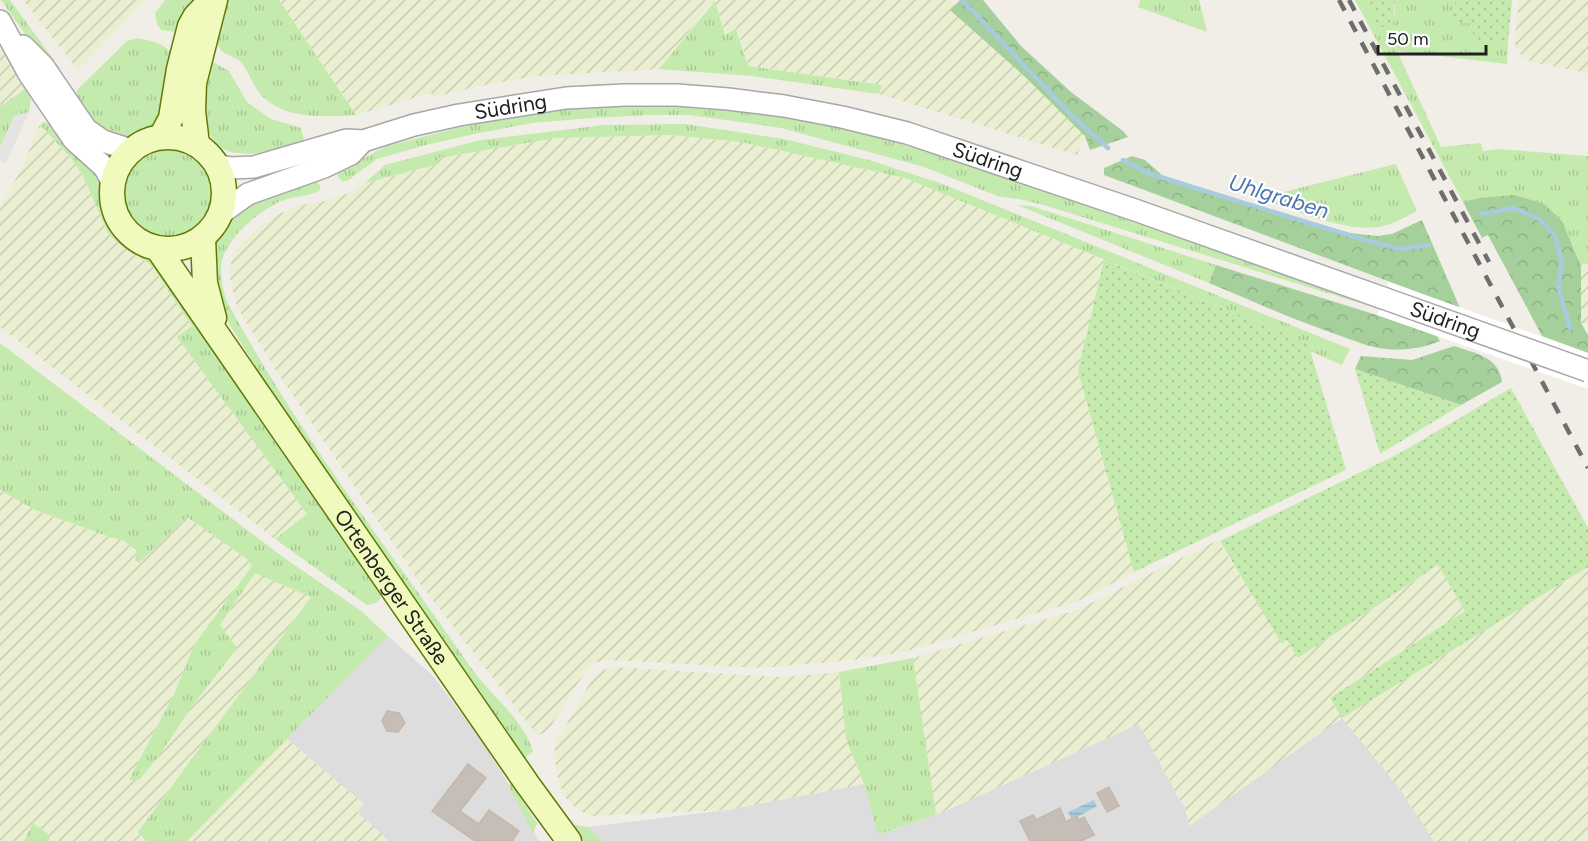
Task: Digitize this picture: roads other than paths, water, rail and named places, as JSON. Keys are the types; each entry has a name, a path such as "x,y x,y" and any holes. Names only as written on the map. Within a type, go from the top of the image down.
{"main road":[{"path":"161,137 171,118 179,69 190,26 195,17 213,0"},
{"path":"197,144 193,111 194,83 213,0"},
{"path":"161,137 183,138 197,144 217,165 224,190 216,223 202,238 181,248 158,249 136,240 118,221 111,199 112,181 119,163 131,150 146,141 161,137"},
{"name":"Ortenberger Straße","path":"202,238 205,283 218,332"},
{"name":"Ortenberger Straße","path":"158,249 218,332 528,786 569,841"}],"street":[{"path":"3,25 42,66 86,129 103,141 131,150"},
{"path":"3,25 30,74 74,140 104,167 112,181"},
{"name":"Südring","path":"217,165 230,168 255,167 346,140 363,141 414,125 459,115 566,98 677,95 784,106 907,133 1588,371"},
{"name":"Südring","path":"220,214 248,194 324,167 351,154 363,141"}],"water":[{"path":"1094,800 1097,806 1072,820 1068,812"}],"waterway":[{"name":"Uhlgraben","path":"962,0 1072,116 1108,148"},
{"name":"Uhlgraben","path":"1123,160 1150,174 1368,241 1401,249 1429,245"},
{"name":"Uhlgraben","path":"1481,214 1514,208 1539,219 1555,235 1562,263 1558,286 1570,328"}],"railway":[{"path":"1339,0 1588,468"},
{"path":"1349,0 1489,262"}]}
